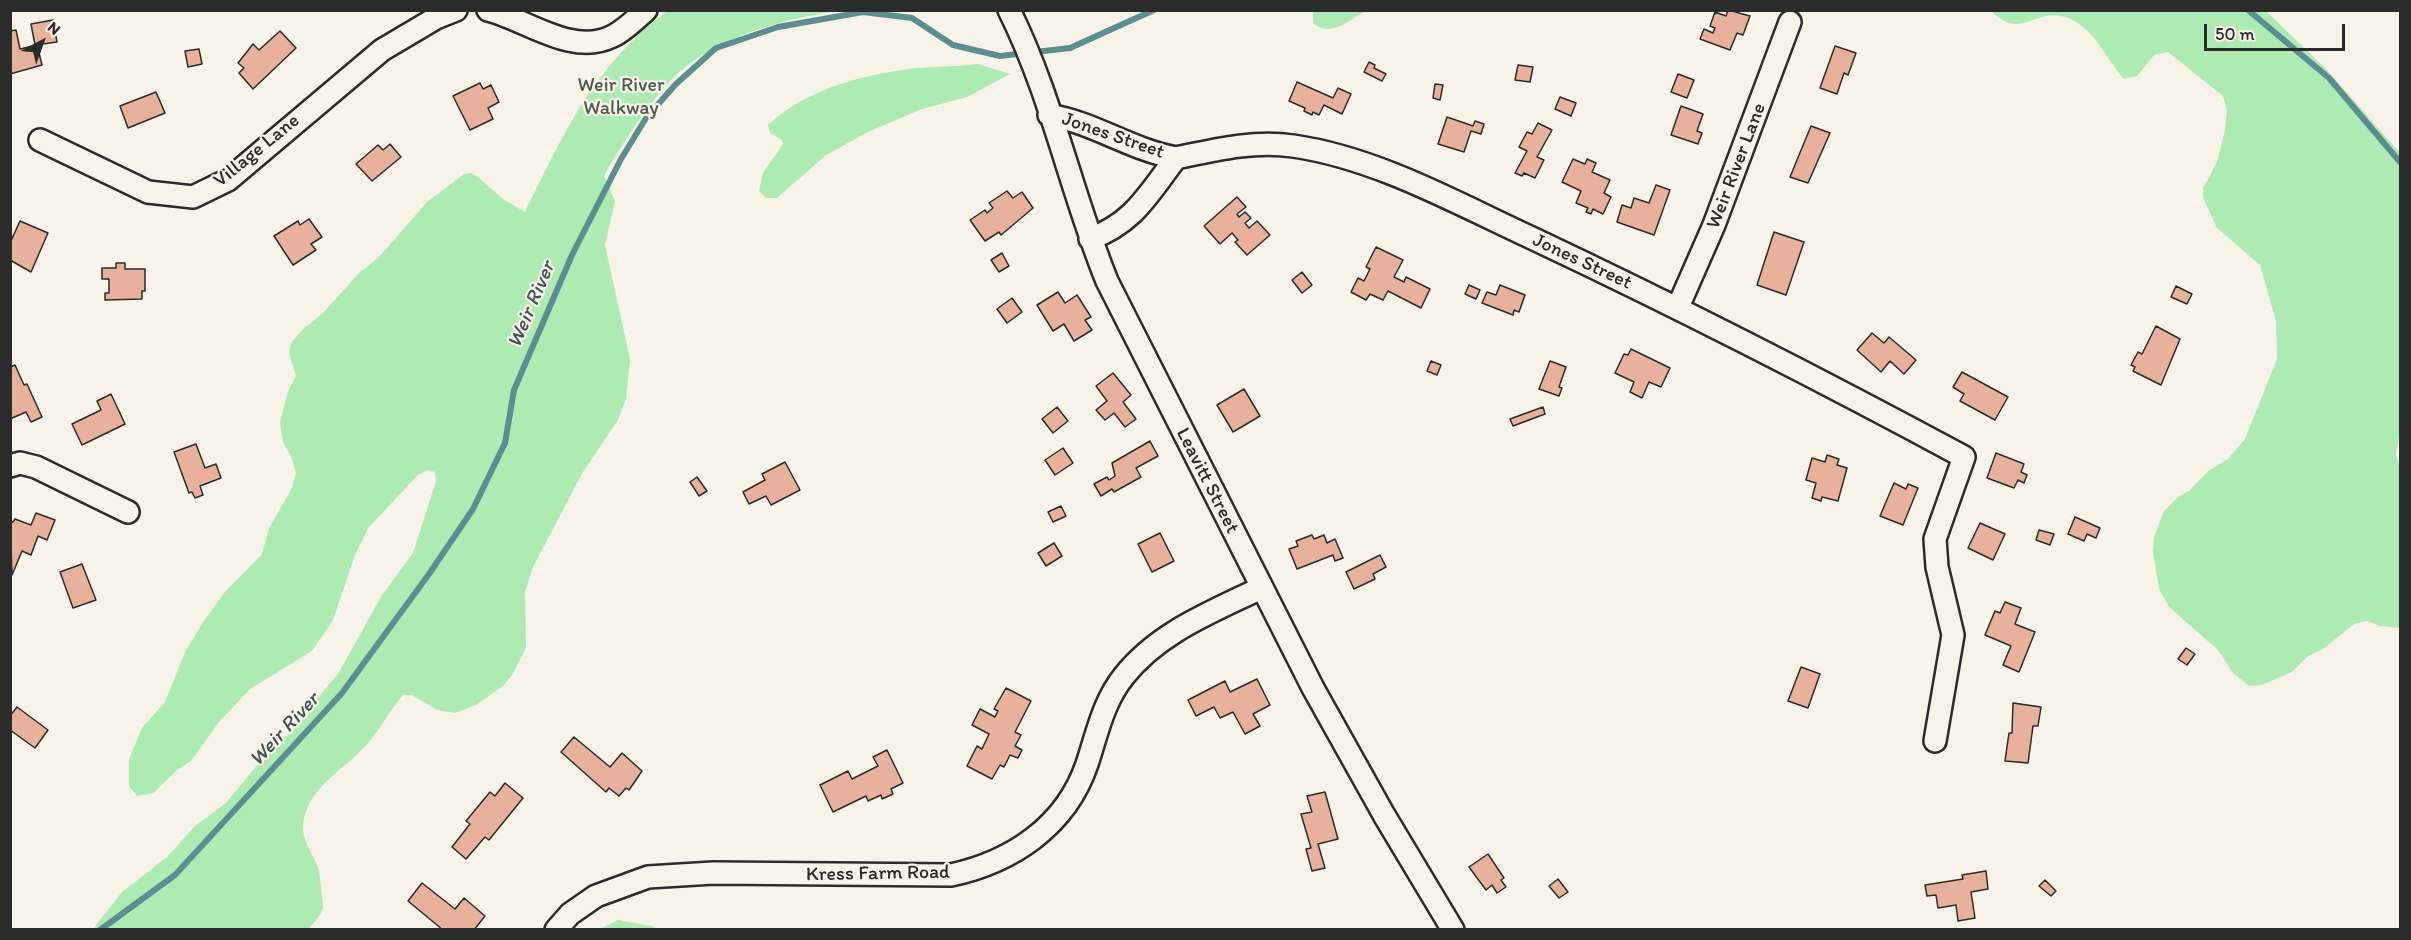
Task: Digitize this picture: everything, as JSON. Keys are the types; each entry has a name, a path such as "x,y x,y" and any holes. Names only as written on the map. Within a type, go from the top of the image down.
{"street":[{"name":"Village Lane","path":"40,140 148,192 193,197 228,180 382,50 436,18 456,10"},
{"path":"488,10 561,38 588,41 613,36 646,10"},
{"name":"Leavitt Street","path":"1012,15 1041,88 1090,239 1144,357 1261,588 1348,752 1453,930"},
{"name":"Weir River Lane","path":"1678,307 1714,225 1790,22"},
{"name":"Jones Street","path":"1049,115 1076,120 1149,153 1176,158 1218,149 1273,145 1293,146 1346,159 1475,211 1678,307 1964,457 1935,539 1937,567 1953,635 1935,741"},
{"name":"Jones Street","path":"1090,239 1112,231 1129,218 1176,158"},
{"path":"10,466 20,464 36,467 128,512"},
{"name":"Kress Farm Road","path":"556,930 570,914 596,896 648,877 713,873 951,875 990,865 1008,857 1030,841 1072,795 1086,765 1111,696 1134,663 1180,627 1261,588"}],"green space":[{"name":"Weir River Walkway","path":"668,10 838,11 772,25 708,51 673,78 654,100 604,176 615,201 605,245 630,359 626,399 618,420 583,472 533,567 525,592 526,648 512,675 503,686 476,705 455,713 437,710 412,695 403,695 368,743 322,786 308,806 303,826 307,845 319,870 323,906 320,915 309,929 93,929 122,892 167,857 195,826 226,803 258,764 311,712 315,701 338,674 382,595 413,553 436,481 435,472 427,470 418,475 369,527 355,555 333,620 312,651 250,689 219,722 191,761 176,771 153,793 137,796 129,786 129,759 142,728 165,702 185,652 203,622 225,592 262,554 269,528 291,490 296,473 291,456 283,442 280,422 288,391 296,376 289,353 291,343 304,328 323,313 359,273 378,258 427,202 464,174 471,173 477,176 503,199 525,212 583,102 619,54"},
{"path":"1313,10 1366,11 1340,26 1327,29 1313,23"},
{"path":"1990,11 2266,11 2326,69 2400,153 2400,430 2396,456 2400,467 2400,628 2380,626 2367,621 2354,624 2322,650 2308,656 2292,672 2262,685 2249,686 2233,673 2218,650 2169,607 2159,589 2153,552 2154,537 2164,511 2179,496 2189,491 2208,471 2228,459 2245,439 2277,359 2276,321 2260,265 2217,228 2203,198 2203,188 2217,162 2225,130 2227,111 2223,96 2168,52 2154,55 2137,76 2124,79 2086,29 2068,18 2051,15 2017,24 2006,22"},
{"path":"978,64 1010,74 967,97 919,110 866,133 826,155 777,198 766,198 759,191 763,173 783,144 782,140 770,133 768,125 799,102 834,86 889,72"},
{"path":"618,920 651,926 657,929 600,929"}],"building":[{"path":"1728,10 1750,16 1743,35 1737,33 1730,50 1700,39 1704,29 1713,33 1715,28 1710,26 1715,12 1726,16"},
{"path":"53,20 57,42 35,45 31,24"},
{"path":"16,30 20,49 37,45 42,65 10,74 10,31"},
{"path":"280,31 296,48 253,89 239,73 244,68 238,63 253,44 259,50"},
{"path":"1835,46 1856,53 1848,75 1844,73 1837,94 1820,88"},
{"path":"199,49 202,64 188,67 185,51"},
{"path":"1369,62 1375,65 1374,68 1386,74 1382,81 1364,72"},
{"path":"1518,65 1533,67 1530,82 1515,80"},
{"path":"1678,74 1694,80 1687,98 1671,92"},
{"path":"1297,82 1333,98 1338,88 1351,94 1342,114 1324,105 1319,115 1313,112 1312,115 1304,111 1305,108 1289,101"},
{"path":"480,83 483,89 491,85 499,102 488,108 493,119 470,130 453,96"},
{"path":"1435,84 1443,85 1440,100 1433,98"},
{"path":"156,92 165,113 128,128 120,106"},
{"path":"1560,97 1576,103 1571,116 1555,109"},
{"path":"1681,106 1703,114 1697,131 1702,133 1698,144 1671,135"},
{"path":"1447,117 1473,126 1475,121 1484,124 1481,134 1471,131 1464,152 1438,144"},
{"path":"1538,123 1552,130 1537,157 1544,160 1535,178 1524,173 1522,176 1515,173 1527,151 1519,147 1527,132 1532,134"},
{"path":"1811,126 1830,133 1808,183 1790,177"},
{"path":"390,144 401,157 372,181 356,164 378,145 383,150"},
{"path":"1573,159 1585,164 1587,159 1596,163 1592,172 1610,180 1604,193 1611,197 1603,214 1593,209 1591,214 1586,212 1588,208 1576,203 1581,191 1562,182"},
{"path":"1656,185 1670,190 1654,235 1617,222 1622,205 1631,208 1634,198 1649,203"},
{"path":"1007,191 1013,198 1022,192 1033,208 1001,235 999,232 985,241 970,220 985,210 987,213 993,208 989,203"},
{"path":"1237,197 1246,207 1237,214 1239,217 1245,212 1251,218 1245,223 1249,228 1257,221 1270,235 1247,255 1235,242 1238,240 1232,233 1220,244 1204,226"},
{"path":"309,219 322,237 311,244 316,250 293,265 274,236 298,221 300,225"},
{"path":"20,221 48,233 31,272 10,260 10,243"},
{"path":"1774,232 1804,242 1786,295 1757,285"},
{"path":"1376,247 1403,260 1394,277 1404,282 1406,277 1430,289 1421,308 1388,291 1383,300 1370,294 1366,300 1351,292 1358,278 1364,281 1370,269 1366,267"},
{"path":"1002,253 1009,266 999,272 991,260"},
{"path":"116,263 125,263 125,269 145,269 145,291 142,291 142,299 105,300 105,293 109,293 109,279 102,279 102,268 116,268"},
{"path":"1302,272 1312,285 1302,293 1292,280"},
{"path":"1469,285 1480,290 1476,299 1465,294"},
{"path":"1500,285 1525,295 1519,312 1514,310 1513,315 1482,303 1487,292 1496,295"},
{"path":"2176,286 2192,294 2187,304 2171,297"},
{"path":"1058,292 1065,303 1077,295 1091,317 1085,320 1092,330 1074,341 1064,324 1053,331 1037,305"},
{"path":"1012,298 1022,312 1007,323 997,309"},
{"path":"2156,326 2180,339 2161,385 2133,371 2135,367 2131,365 2138,352 2142,354"},
{"path":"1872,333 1884,343 1889,337 1916,360 1904,374 1890,361 1881,372 1857,350"},
{"path":"1631,349 1670,368 1661,387 1649,382 1642,398 1630,392 1634,382 1615,373 1624,354 1628,355"},
{"path":"1431,361 1441,365 1437,375 1427,371"},
{"path":"1550,361 1566,367 1559,387 1562,388 1559,396 1539,389"},
{"path":"15,365 24,385 27,384 42,417 31,422 26,412 10,419 10,367"},
{"path":"1962,372 2008,397 1995,420 1960,401 1964,394 1953,387"},
{"path":"1113,373 1131,395 1123,402 1136,419 1125,427 1114,413 1105,420 1096,410 1107,401 1096,386"},
{"path":"1244,389 1260,416 1233,432 1217,405"},
{"path":"111,394 125,424 82,445 72,424 101,410 97,401"},
{"path":"1057,407 1068,421 1053,433 1042,419"},
{"path":"1543,407 1545,414 1513,426 1510,419"},
{"path":"1150,441 1158,456 1136,468 1141,477 1114,492 1112,489 1101,496 1094,484 1107,477 1109,480 1115,476 1112,463"},
{"path":"196,444 205,468 216,464 221,478 200,486 203,495 195,498 192,492 189,493 174,452"},
{"path":"1063,448 1073,463 1055,475 1045,460"},
{"path":"1996,453 2024,464 2021,472 2027,475 2024,483 2018,480 2014,488 1987,478"},
{"path":"1827,455 1839,459 1837,465 1847,468 1838,501 1822,497 1821,501 1812,498 1816,483 1806,480 1812,458 1825,462"},
{"path":"785,462 800,490 771,505 766,496 749,504 743,492 765,480 762,474"},
{"path":"697,477 707,491 699,496 690,482"},
{"path":"1894,483 1906,489 1908,484 1918,488 1903,525 1880,516"},
{"path":"1061,506 1066,516 1053,522 1048,512"},
{"path":"36,513 55,520 47,540 38,536 31,555 22,551 12,575 10,521 13,522 15,519 31,525"},
{"path":"2075,517 2100,528 2096,538 2087,534 2084,541 2068,534"},
{"path":"1980,523 2005,534 1993,560 1968,548"},
{"path":"2039,530 2054,534 2050,545 2036,540"},
{"path":"1160,533 1174,561 1152,572 1138,544"},
{"path":"1312,535 1314,539 1324,535 1327,543 1335,539 1343,558 1335,561 1333,555 1297,569 1289,549 1298,546 1296,541"},
{"path":"1054,543 1062,556 1046,566 1038,553"},
{"path":"1380,555 1386,567 1373,574 1375,579 1354,589 1346,572"},
{"path":"82,564 96,600 73,608 60,572"},
{"path":"2005,602 2021,608 2015,624 2035,632 2019,672 2003,665 2011,646 1985,635 1995,611 2000,613"},
{"path":"2186,648 2195,654 2187,665 2178,659"},
{"path":"1801,667 1820,674 1808,708 1788,701"},
{"path":"1257,679 1270,705 1253,714 1260,726 1245,734 1233,712 1220,718 1214,707 1196,716 1188,700 1225,681 1230,692"},
{"path":"1006,688 1031,701 1015,732 1021,735 1015,746 1022,750 1018,758 1010,755 1004,767 1000,765 992,779 967,766 977,746 982,749 989,734 972,725 980,709 995,717 998,711 994,709"},
{"path":"2013,703 2041,707 2038,726 2033,726 2028,763 2005,761 2009,733 2012,733"},
{"path":"17,707 48,730 35,748 10,730 10,716"},
{"path":"574,737 610,767 622,753 642,771 629,790 626,788 619,796 609,788 606,792 561,752"},
{"path":"887,750 903,783 891,789 893,794 882,799 881,795 868,801 866,796 833,812 820,785 848,771 852,779 878,766 873,757"},
{"path":"505,783 523,798 489,840 485,837 466,859 452,847 470,824 466,821 490,792 495,796"},
{"path":"1325,792 1338,839 1318,844 1325,868 1312,871 1306,849 1311,848 1301,814 1312,812 1307,796"},
{"path":"1488,854 1504,878 1501,880 1506,887 1497,893 1492,885 1486,890 1469,867"},
{"path":"1986,871 1988,889 1971,892 1975,918 1958,921 1956,905 1938,908 1936,895 1927,896 1925,885 1963,879 1962,875"},
{"path":"1558,879 1568,892 1559,898 1549,886"},
{"path":"2045,880 2056,891 2051,896 2039,886"},
{"path":"422,883 455,909 464,898 485,916 474,930 443,930 408,901"}],"waterway":[{"name":"Weir River","path":"100,930 175,875 342,693 429,574 473,509 505,443 514,390 572,255 621,159 646,118 676,84 716,48 778,27 863,12 912,18 953,45 1000,56 1070,48 1154,10"},
{"name":"Weir River","path":"2248,10 2329,78 2400,162"}]}
